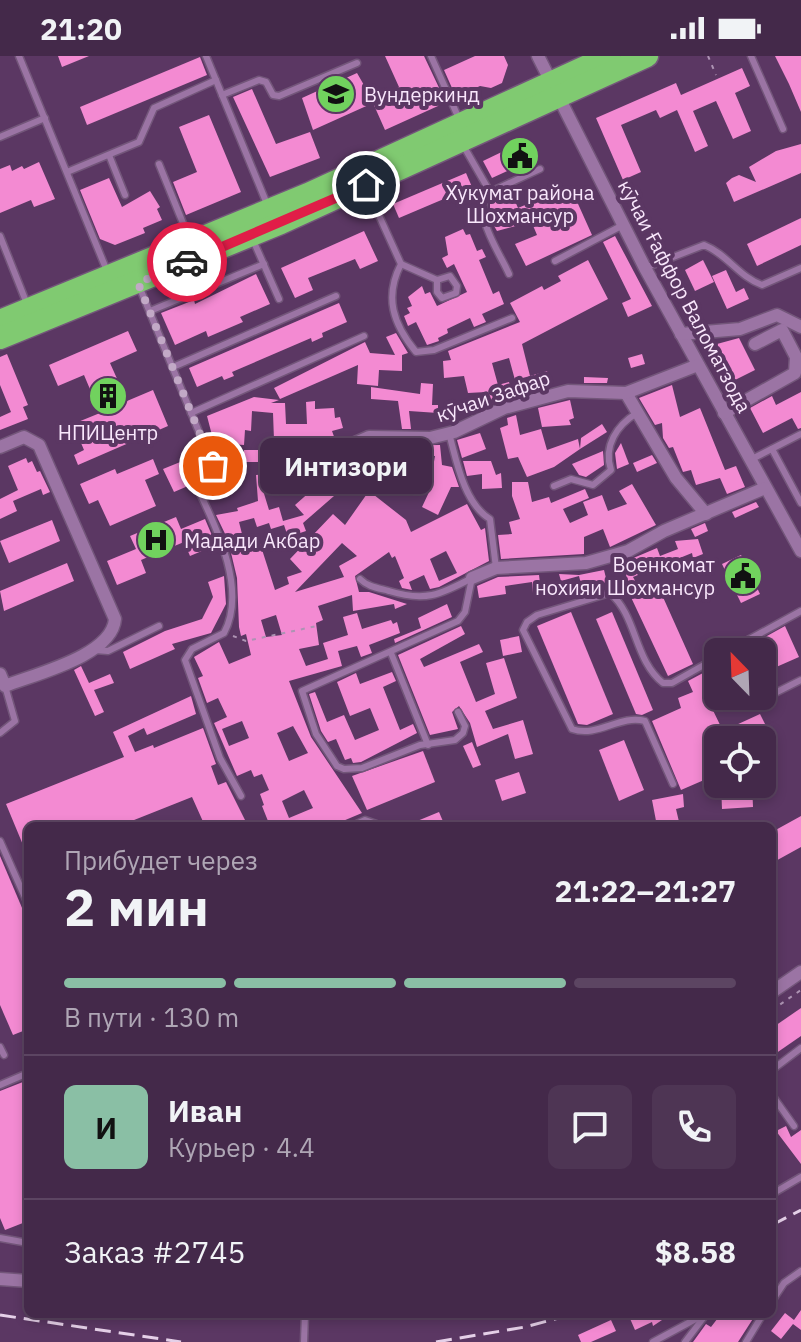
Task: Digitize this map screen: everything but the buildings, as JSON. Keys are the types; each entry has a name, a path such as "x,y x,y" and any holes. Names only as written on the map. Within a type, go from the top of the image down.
{"highway":[{"path":"555,90 609,56"},
{"path":"0,338 191,244 273,218 555,90 647,56"},
{"path":"0,321 113,284 138,283 252,236 273,218"}],"street":[{"name":"кӯчаи Ғаффор Валоматзода","path":"538,56 645,268 801,551"},
{"path":"681,334 740,329 777,315 801,327"},
{"path":"724,413 795,373 796,357 782,330 755,344"},
{"name":"кӯчаи Зафар","path":"304,471 369,437 430,438 454,432 504,408 568,391 626,393 698,365"},
{"path":"626,393 676,478 706,514"},
{"path":"0,447 24,437 39,445 115,619 114,627 95,650 3,690"},
{"path":"472,578 496,568 586,563 628,551 765,488"},
{"path":"776,989 801,972"},
{"path":"0,1279 24,1281"}],"lane":[{"path":"19,56 113,284"},
{"path":"206,56 273,218"},
{"path":"431,56 461,133 490,192"},
{"path":"751,56 783,129"},
{"path":"222,95 259,80 279,96 357,63"},
{"path":"67,172 139,142 148,115 159,105 216,80"},
{"path":"0,137 45,118"},
{"path":"109,155 125,195"},
{"path":"159,164 191,244"},
{"path":"509,274 481,210 484,197 540,169"},
{"path":"363,178 401,264 437,280"},
{"path":"555,261 623,225"},
{"path":"0,236 30,309"},
{"path":"252,236 279,299"},
{"path":"645,268 704,245 716,250 750,281 762,285 801,268"},
{"path":"150,311 264,264"},
{"path":"401,264 391,283 390,297 416,352 434,350 512,318"},
{"path":"138,283 213,466 198,489 227,556 233,605 224,633 192,649 185,660 220,758 241,796"},
{"path":"173,367 336,296"},
{"path":"191,413 364,336"},
{"path":"554,486 571,479 593,485 611,470 607,458 611,440 625,420 637,413"},
{"path":"454,432 450,437 460,473 480,513 490,519 496,568"},
{"path":"750,460 801,434"},
{"path":"344,448 374,488"},
{"path":"772,449 801,503"},
{"path":"360,579 367,585 420,599 446,592 472,578"},
{"path":"458,712 465,726 463,733 455,740 428,745 362,768 344,769 337,766 311,722 302,694 305,688 391,653 458,621 465,612 472,578"},
{"path":"673,784 645,721 632,719 583,733 572,729 523,630 527,622 537,615 610,593 622,607 648,668 663,683 672,683 704,665"},
{"path":"752,638 801,611"},
{"path":"95,650 108,651 159,626"},
{"path":"391,653 428,745"},
{"path":"776,692 801,680"},
{"path":"0,733 15,721 3,690"},
{"path":"0,841 24,896"},
{"path":"20,887 24,886"},
{"path":"0,1047 4,1055"},
{"path":"776,1067 801,1048"},
{"path":"0,1085 24,1075"},
{"path":"776,1101 794,1126"},
{"path":"776,1192 801,1177"},
{"path":"0,1238 24,1242"},
{"path":"776,1295 784,1283 801,1271"},
{"path":"304,1342 305,1318"},
{"path":"653,1342 698,1318"},
{"path":"685,1342 703,1318"},
{"path":"746,1342 761,1318"}],"path":[{"path":"708,56 716,75"},
{"path":"224,633 246,641 317,626"},
{"path":"776,1007 801,990"}],"railway":[{"path":"776,1223 801,1210"},
{"path":"0,1315 181,1342"},
{"path":"436,1342 559,1318"}],"way so far":[{"path":"187,262 138,283 213,466"}],"place":[{"name":"Вундеркинд","path":"336,94"},
{"name":"Хукумат района Шохмансур","path":"520,156"},
{"name":"НПИЦентр","path":"108,396"},
{"name":"Интизори","path":"213,466"},
{"name":"Мадади Акбар","path":"156,540"},
{"name":"Военкомат нохияи Шохмансур","path":"743,576"}],"route":[{"path":"187,262 366,185"}]}
